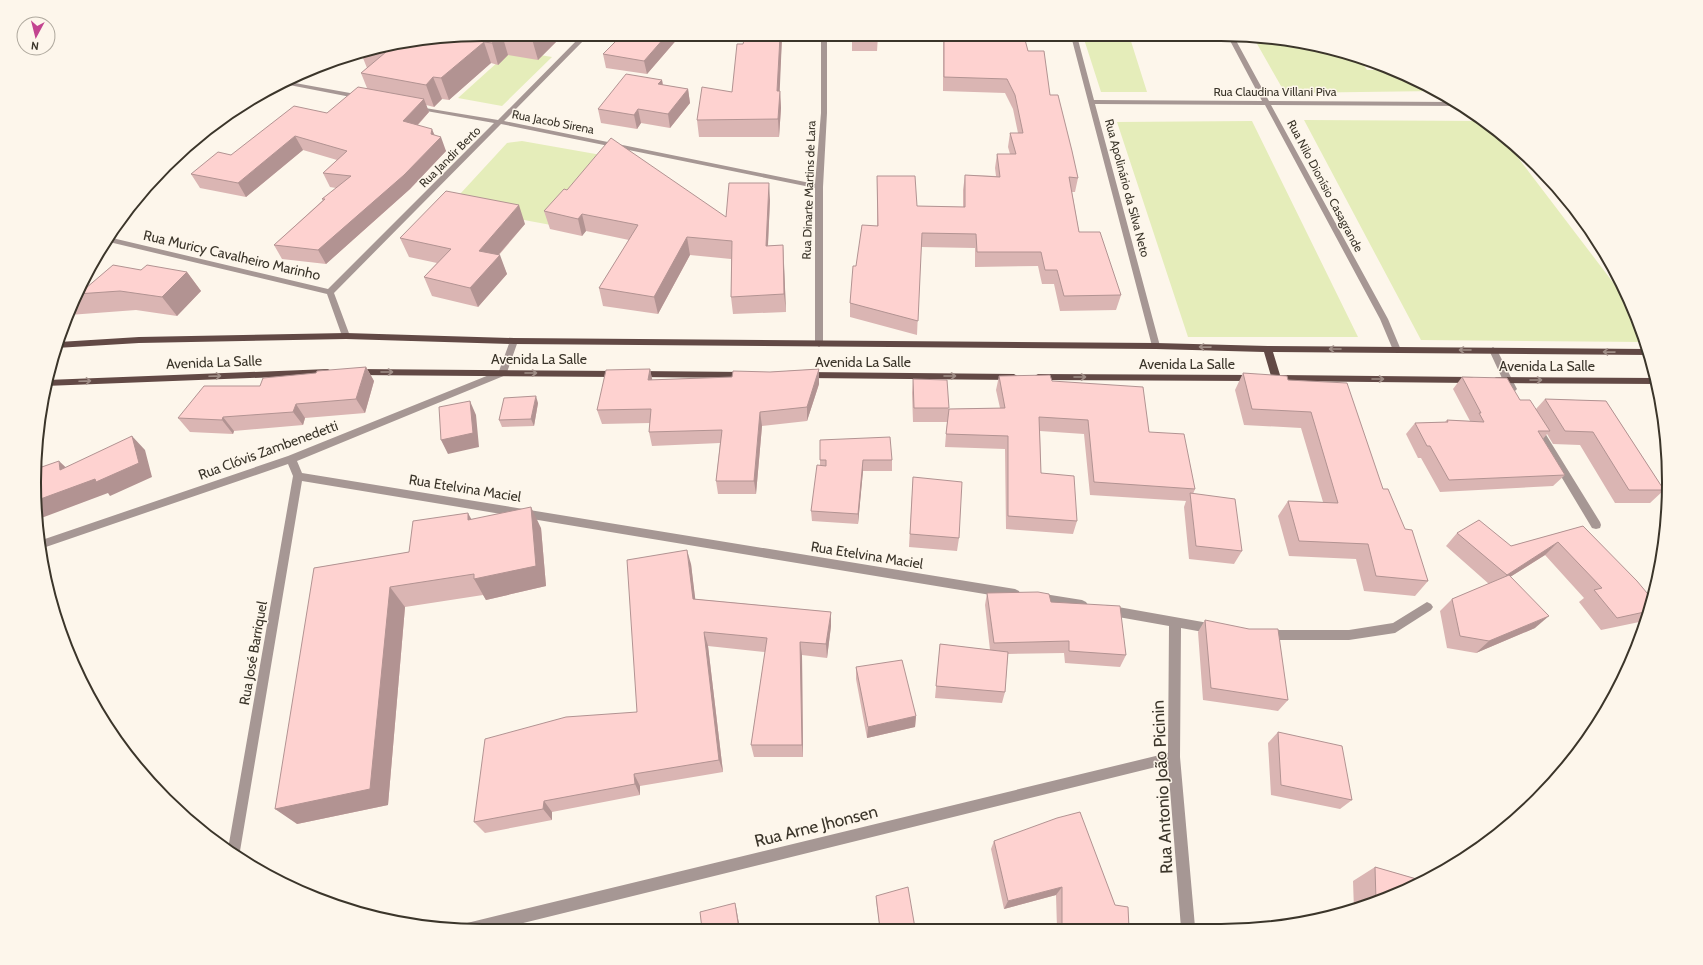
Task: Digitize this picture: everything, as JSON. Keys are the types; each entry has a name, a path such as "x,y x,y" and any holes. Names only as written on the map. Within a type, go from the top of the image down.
{"main road":[{"name":"Avenida La Salle","path":"63,345 139,340 346,336 514,341 1156,346 1268,349 1642,352"},
{"path":"1268,349 1268,378"},
{"name":"Avenida La Salle","path":"52,383 342,372 759,375"},
{"name":"Avenida La Salle","path":"799,375 1650,381"}],"street":[{"name":"Rua Jandir Berto","path":"330,292 580,41"},
{"name":"Rua Dinarte Martins de Lara","path":"819,344 819,187 824,113 824,41"},
{"name":"Rua Apolinário da Silva Neto","path":"1075,41 1156,346"},
{"name":"Rua Nilo Dionísio Casagrande","path":"1234,41 1380,312 1397,350"},
{"path":"293,84 367,98"},
{"name":"Rua Claudina Villani Piva","path":"1092,102 1448,104"},
{"name":"Rua Jacob Sirena","path":"406,105 500,122 819,187"},
{"name":"Rua Muricy Cavalheiro Marinho","path":"113,241 330,292 346,336"},
{"path":"504,373 514,341"},
{"path":"1492,350 1519,400"},
{"name":"Rua Clóvis Zambenedetti","path":"45,543 291,459 504,373"},
{"path":"1531,420 1596,525"},
{"path":"291,459 298,476"},
{"name":"Rua Etelvina Maciel","path":"298,476 1092,607 1175,621 1227,632"},
{"name":"Rua José Barriquel","path":"235,848 298,476"},
{"path":"1257,635 1349,635 1395,628 1427,607"},
{"name":"Rua Antonio João Picinin","path":"1175,621 1174,757 1188,924"},
{"name":"Rua Arne Jhonsen","path":"492,924 1174,757"}],"green space":[{"path":"1085,41 1131,41 1147,92 1101,92"},
{"path":"1256,43 1307,49 1335,56 1362,64 1367,70 1377,70 1424,91 1285,93"},
{"path":"511,50 552,57 502,106 458,98"},
{"path":"1304,120 1474,121 1515,154 1615,285 1639,342 1421,340"},
{"path":"1252,121 1358,337 1188,337 1117,122"},
{"path":"522,141 607,156 551,225 449,206 507,143"}],"building":[{"path":"494,41 492,43 484,42 441,78 433,77 426,85 361,73 386,52 385,52 396,49 454,42"},
{"path":"616,41 662,41 644,61 603,54"},
{"path":"744,41 780,41 777,91 780,91 778,119 697,120 702,87 732,92 737,44 743,44"},
{"path":"944,41 1025,41 1028,51 1044,51 1050,95 1058,95 1078,178 1069,177 1079,232 1100,232 1121,295 1064,296 1057,270 1045,270 1041,252 977,252 976,234 922,233 918,321 850,303 853,266 856,266 862,225 878,226 877,176 915,176 917,206 965,207 965,175 1000,177 997,154 1016,154 1010,133 1023,133 1015,95 1007,79 944,77"},
{"path":"626,74 662,80 658,84 688,89 668,114 638,109 634,115 598,109"},
{"path":"358,87 424,99 403,121 432,129 431,134 441,137 404,175 318,250 274,245 325,199 322,199 351,176 323,173 347,151 295,136 238,183 191,174 218,152 231,155 294,106 327,113"},
{"path":"611,138 726,217 729,183 769,183 766,246 783,245 784,294 731,297 732,241 687,237 654,297 599,288 638,225 582,214 578,219 544,211 564,189 567,190"},
{"path":"446,191 519,205 479,251 500,255 470,288 424,277 451,249 400,238"},
{"path":"113,265 141,270 147,265 187,272 162,297 120,291 84,294 87,287"},
{"path":"366,367 356,399 296,404 293,412 223,417 222,420 178,418 204,386 260,386 263,378 316,373 317,371"},
{"path":"650,369 648,380 732,377 733,371 770,372 819,369 807,407 760,412 754,481 716,481 722,430 649,432 651,409 597,410 606,370"},
{"path":"1243,373 1287,376 1288,380 1347,383 1383,489 1388,489 1405,529 1412,530 1428,581 1376,576 1368,544 1299,541 1288,501 1338,503 1311,412 1252,409"},
{"path":"1050,375 1052,381 1143,387 1149,432 1184,434 1195,489 1094,482 1088,420 1039,417 1041,473 1074,476 1077,521 1008,516 1008,436 946,434 949,409 1005,408 999,376"},
{"path":"1462,377 1507,378 1520,400 1530,400 1550,431 1538,431 1565,475 1449,480 1430,446 1427,446 1415,423 1448,422 1447,420 1484,422 1479,413 1481,413"},
{"path":"913,379 947,380 949,408 914,408"},
{"path":"536,396 531,419 499,420 504,398"},
{"path":"1545,399 1606,401 1662,487 1662,490 1629,490 1593,432 1565,431"},
{"path":"470,401 473,433 441,440 439,407"},
{"path":"132,436 139,463 96,482 95,479 42,499 42,467 59,461 60,470"},
{"path":"890,437 892,460 863,460 858,514 811,511 817,465 826,466 826,460 820,460 820,440"},
{"path":"913,477 962,482 959,538 910,534"},
{"path":"1190,493 1235,499 1242,551 1196,546"},
{"path":"531,507 536,566 474,579 474,574 390,587 370,789 275,809 314,568 409,552 413,521 468,513 468,520"},
{"path":"1479,520 1511,546 1583,526 1648,594 1642,612 1617,618 1594,590 1602,588 1558,542 1507,575 1457,533"},
{"path":"687,550 693,599 831,612 826,644 800,642 802,745 751,745 767,638 704,632 719,760 634,774 635,784 544,801 543,809 474,822 485,739 566,717 637,712 627,560"},
{"path":"1509,575 1549,616 1489,641 1460,636 1452,599"},
{"path":"1038,592 1049,594 1051,602 1120,606 1126,655 1069,651 1069,641 994,643 987,593"},
{"path":"1205,620 1249,629 1278,629 1288,700 1211,688"},
{"path":"940,644 1008,652 1005,692 936,686"},
{"path":"902,660 916,716 868,727 856,667"},
{"path":"1278,732 1342,746 1352,800 1281,785"},
{"path":"1080,812 1115,905 1128,907 1129,924 1062,924 1062,887 1008,901 994,841 1057,818"},
{"path":"1375,867 1415,879 1389,890 1376,895"},
{"path":"908,887 914,924 879,924 876,896"},
{"path":"735,903 738,924 701,924 700,912"}]}
